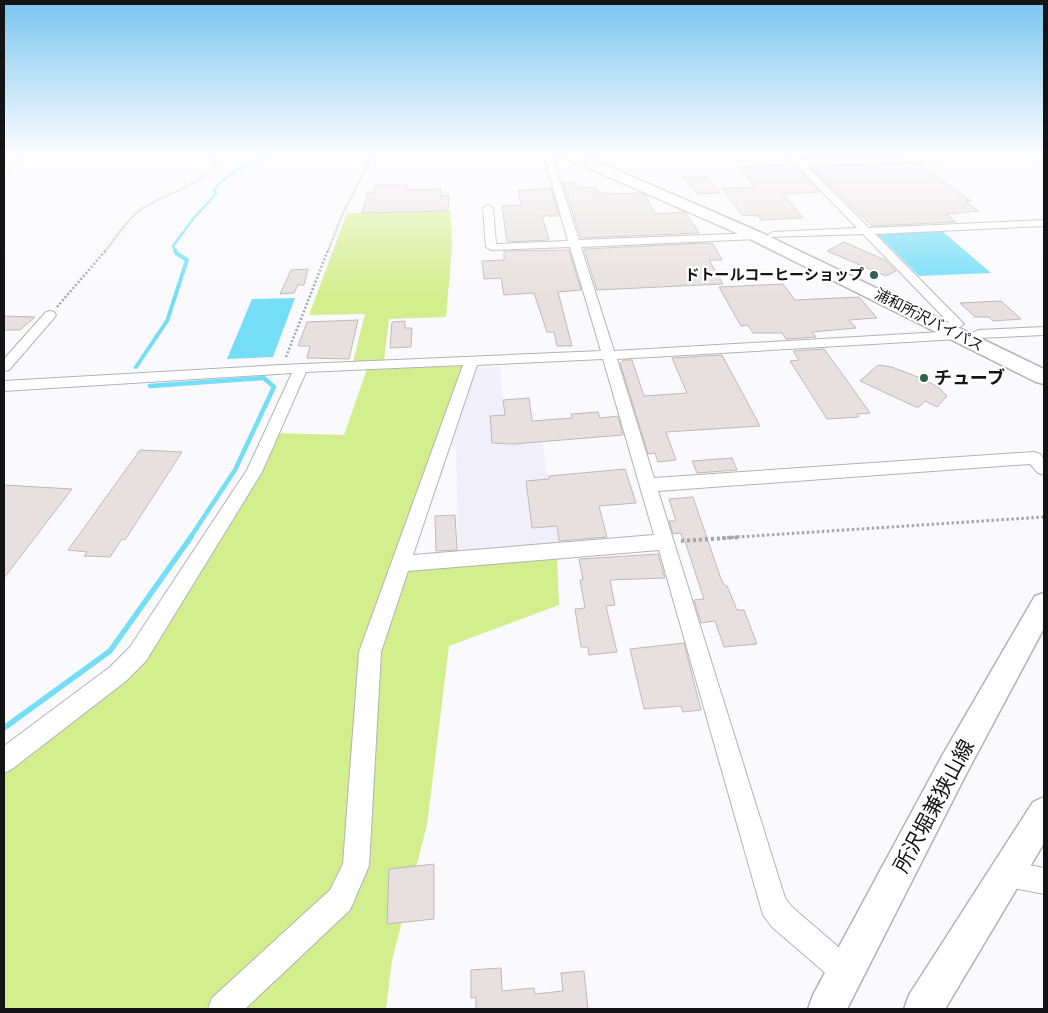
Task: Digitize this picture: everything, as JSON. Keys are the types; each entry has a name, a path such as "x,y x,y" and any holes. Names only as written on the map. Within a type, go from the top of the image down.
{"highway":[{"name":"浦和所沢バイパス","path":"681,200 765,235"},
{"name":"浦和所沢バイパス","path":"686,200 765,235 958,330 1044,377"},
{"name":"浦和所沢バイパス","path":"958,330 978,334 1044,366"}],"main road":[{"name":"所沢堀兼狭山線","path":"827,1009 953,767 1044,604"},
{"path":"923,1009 1044,813"}],"street":[{"path":"561,200 713,698 773,905 782,917 847,973"},
{"path":"836,200 958,330"},
{"path":"488,208 491,247 1044,223"},
{"path":"4,367 50,315"},
{"path":"4,386 281,369 609,355 958,330"},
{"path":"978,334 1044,331"},
{"path":"223,1009 340,900 356,866 370,652 402,564 458,393 471,362"},
{"path":"4,761 118,674 138,654 254,472 301,368"},
{"path":"648,486 1034,458 1044,469"},
{"path":"402,564 665,542"},
{"path":"1008,874 1044,881"}],"path":[{"path":"50,315 140,211 159,200"},
{"path":"281,369 350,200"},
{"path":"665,542 1044,517"}],"shaded area":[{"path":"500,367 507,444 542,442 559,546 458,553 456,447 447,447 475,368"}],"green space":[{"path":"451,211 452,247 446,317 389,319 383,369 462,366 465,370 390,571 557,556 559,605 449,646 427,825 392,960 386,1009 4,1009 4,772 146,656 262,472 278,433 344,435 367,369 353,362 365,314 309,315 347,213"}],"water":[{"path":"942,231 991,273 919,276 876,233"},
{"path":"295,298 273,357 227,359 252,299"}],"building":[{"path":"366,200 449,200 448,211 362,213"},
{"path":"520,200 555,200 559,216 542,216 549,240 507,242 502,206 521,205"},
{"path":"569,200 648,200 655,214 685,212 699,233 581,238"},
{"path":"731,200 788,200 803,218 761,220 759,216 742,215"},
{"path":"845,200 970,200 965,201 979,211 946,214 956,222 872,226"},
{"path":"844,242 885,260 896,271 886,276 827,251"},
{"path":"713,244 722,260 709,260 723,284 597,290 584,249"},
{"path":"569,250 581,290 558,292 572,346 557,346 554,332 547,332 534,293 504,295 501,278 484,279 482,261 504,260 504,251"},
{"path":"308,269 304,285 298,285 294,293 280,294 291,270"},
{"path":"783,284 795,300 859,297 877,318 849,320 856,328 812,332 816,337 786,339 782,333 753,333 748,325 741,326 719,287"},
{"path":"1001,301 1021,319 993,321 989,317 975,317 960,303"},
{"path":"4,316 35,317 20,330 4,330"},
{"path":"358,320 349,359 307,358 310,346 298,346 307,322"},
{"path":"405,321 405,328 412,328 411,347 390,348 392,322"},
{"path":"824,349 870,413 857,414 859,417 827,419 790,361 799,360 793,351"},
{"path":"722,355 760,426 666,432 676,460 658,462 655,453 648,454 620,363 624,360 632,360 644,396 687,393 672,358"},
{"path":"878,365 892,367 923,379 938,387 947,396 937,407 925,401 919,407 916,407 860,381"},
{"path":"529,398 532,421 572,418 571,414 598,412 600,418 618,416 623,435 514,444 492,443 490,416 505,415 503,400"},
{"path":"140,450 182,452 125,540 122,539 110,557 84,556 87,552 68,550"},
{"path":"732,458 737,470 697,473 692,461"},
{"path":"625,469 636,503 599,506 607,537 559,541 557,526 532,528 526,481 549,479 549,476"},
{"path":"4,485 72,489 4,578"},
{"path":"693,497 721,579 725,586 727,586 737,610 744,610 757,644 724,647 715,621 701,623 694,600 704,599 684,538 682,538 681,533 673,534 669,521 676,521 669,499"},
{"path":"455,515 457,550 436,551 435,516"},
{"path":"658,554 665,578 610,580 615,605 606,606 617,652 589,655 588,647 581,647 575,609 585,608 580,580 583,580 579,559"},
{"path":"684,643 701,710 683,712 681,706 644,709 630,649"},
{"path":"434,864 434,919 387,924 389,869"},
{"path":"501,968 502,991 534,988 535,994 563,991 561,973 584,971 588,1009 476,1009 476,997 471,998 471,970"}],"waterway":[{"path":"175,251 173,246 193,219 210,200"},
{"path":"136,367 167,321 187,260 176,253 175,250"},
{"path":"150,386 264,378 274,387 235,470 190,538"},
{"path":"4,728 110,651 191,537"}],"place":[{"name":"ドトールコーヒーショップ","path":"874,275"},
{"name":"チューブ","path":"924,378"}]}
